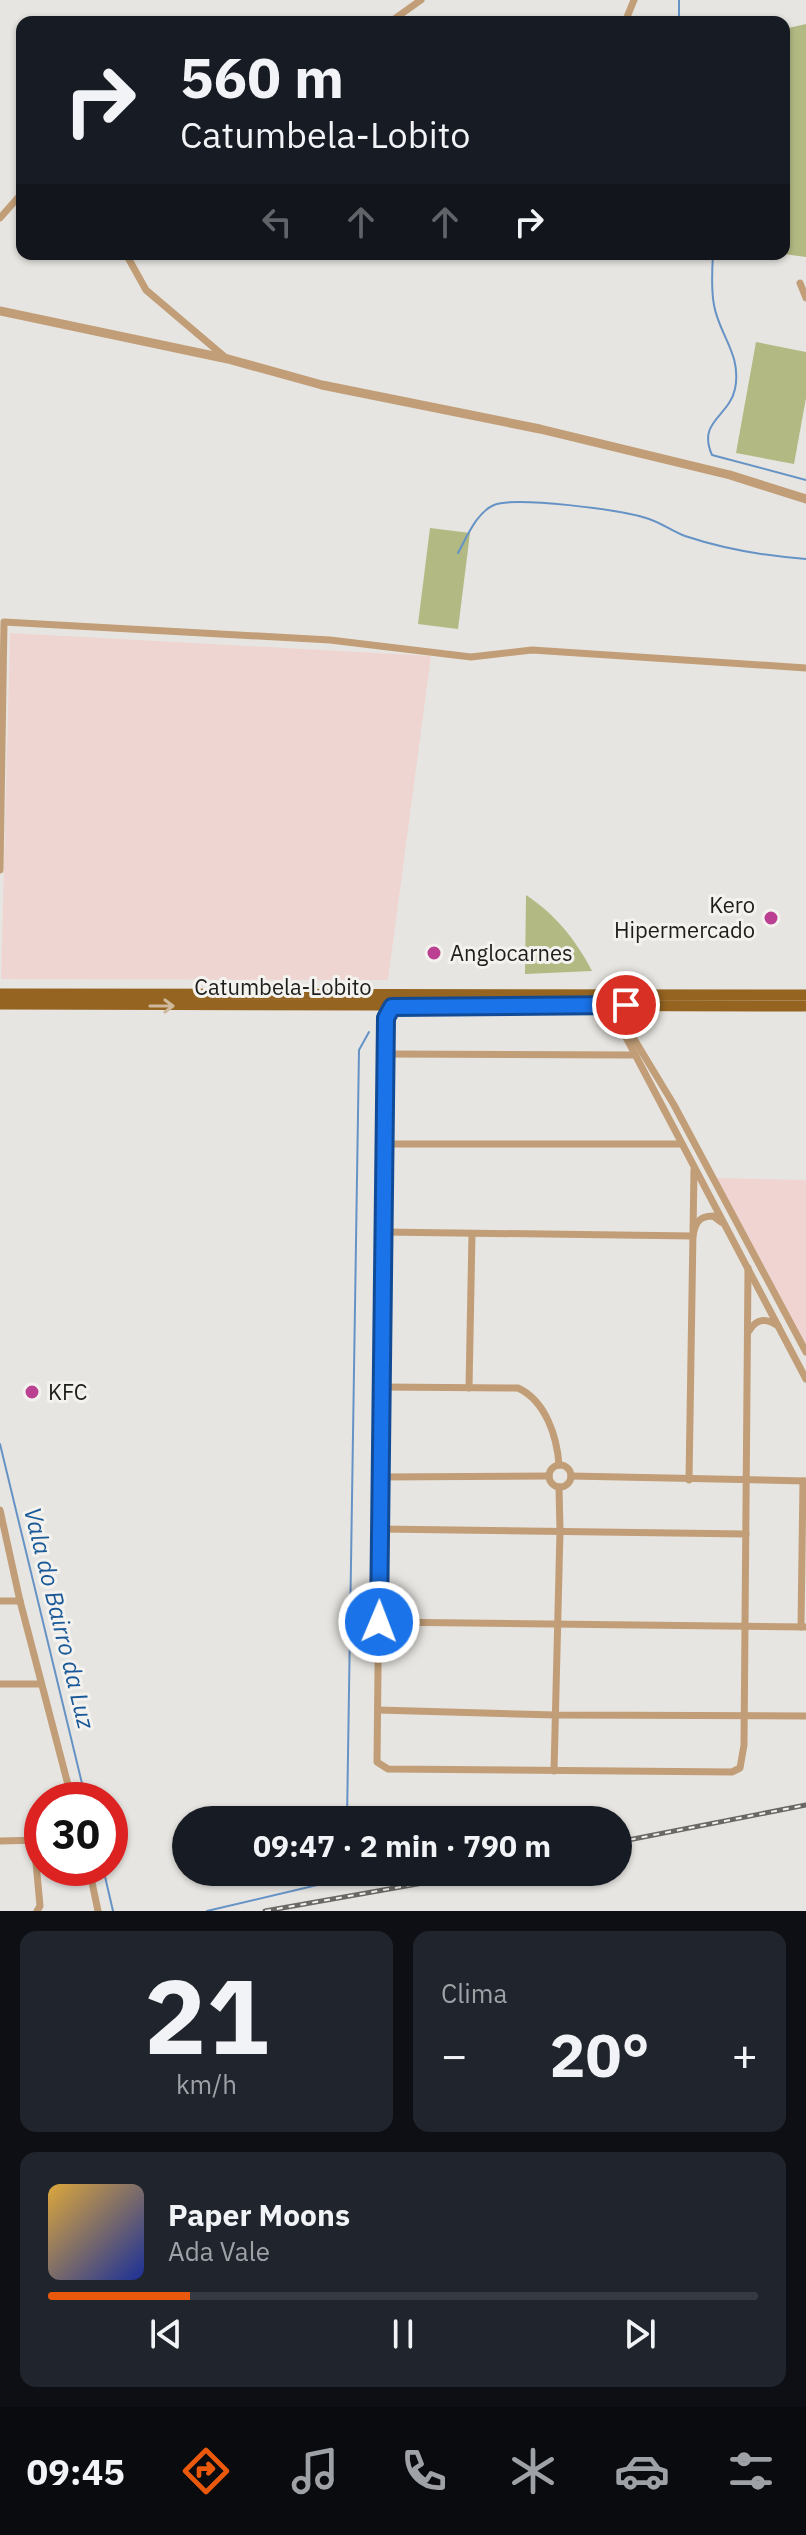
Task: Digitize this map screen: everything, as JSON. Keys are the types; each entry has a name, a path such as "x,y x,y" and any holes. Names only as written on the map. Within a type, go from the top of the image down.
{"main road":[{"name":"Catumbela-Lobito","path":"0,994 806,995"},
{"name":"Catumbela-Lobito","path":"0,1004 806,1006"}],"street":[{"path":"398,16 421,0"},
{"path":"0,218 16,200"},
{"path":"129,260 146,290 228,359"},
{"path":"800,283 806,298"},
{"path":"0,311 228,359 322,385 540,429 730,475 806,499"},
{"path":"0,870 4,622 330,640 471,657 532,650 806,668"},
{"path":"622,1030 626,1005"},
{"path":"375,1007 385,1027"},
{"path":"392,1007 385,1027 377,1762 388,1769 732,1772 740,1768 743,1757 748,1268"},
{"path":"601,1007 622,1030 636,1055 806,1379"},
{"path":"622,1019 674,1105 805,1350"},
{"path":"385,1054 636,1055"},
{"path":"384,1144 682,1144"},
{"path":"689,1480 694,1166"},
{"path":"693,1236 695,1224 707,1216 713,1216 726,1226"},
{"path":"383,1232 693,1236"},
{"path":"469,1388 472,1234"},
{"path":"747,1337 754,1323 761,1320 769,1320 779,1326"},
{"path":"381,1387 518,1388 530,1393 553,1433 559,1465"},
{"path":"559,1487 551,1482 549,1476 553,1467 566,1467 571,1476"},
{"path":"380,1477 549,1476"},
{"path":"379,1622 804,1627 804,1481 571,1476"},
{"path":"559,1487 568,1483 571,1476"},
{"path":"554,1771 559,1487"},
{"path":"0,1510 20,1601 67,1782"},
{"path":"380,1529 746,1534"},
{"path":"0,1601 20,1601"},
{"path":"0,1684 41,1684"},
{"path":"378,1710 555,1715 806,1716"},
{"path":"0,1841 24,1840"},
{"path":"37,1911 40,1906 39,1886"},
{"path":"93,1886 98,1911"}],"shaded area":[{"path":"10,633 431,656 388,980 1,979"},
{"path":"713,1178 806,1180 806,1352"}],"green space":[{"path":"806,24 806,257 790,255 790,28"},
{"path":"756,342 806,352 806,398 794,464 736,453"},
{"path":"430,528 470,533 458,629 418,624"},
{"path":"526,895 564,928 592,971 525,974"}],"waterway":[{"path":"679,0 679,16"},
{"path":"713,260 714,305 733,355 736,377 732,398 708,434 712,455 806,480"},
{"path":"458,553 473,526 488,509 494,505 524,502 633,515 715,545 806,559"},
{"path":"347,1806 359,1050 369,1032"},
{"name":"Vala do Bairro da Luz","path":"0,1444 82,1782"},
{"name":"Vala do Bairro da Luz","path":"107,1886 113,1911"},
{"path":"207,1911 313,1886"}],"railway":[{"path":"632,1839 806,1805"},
{"path":"265,1911 406,1886"}],"place":[{"name":"Kero Hipermercado","path":"771,918"},
{"name":"Anglocarnes","path":"434,953"},
{"name":"KFC","path":"32,1392"}],"route":[{"path":"379,1622 386,1018 392,1007 626,1005"}]}
